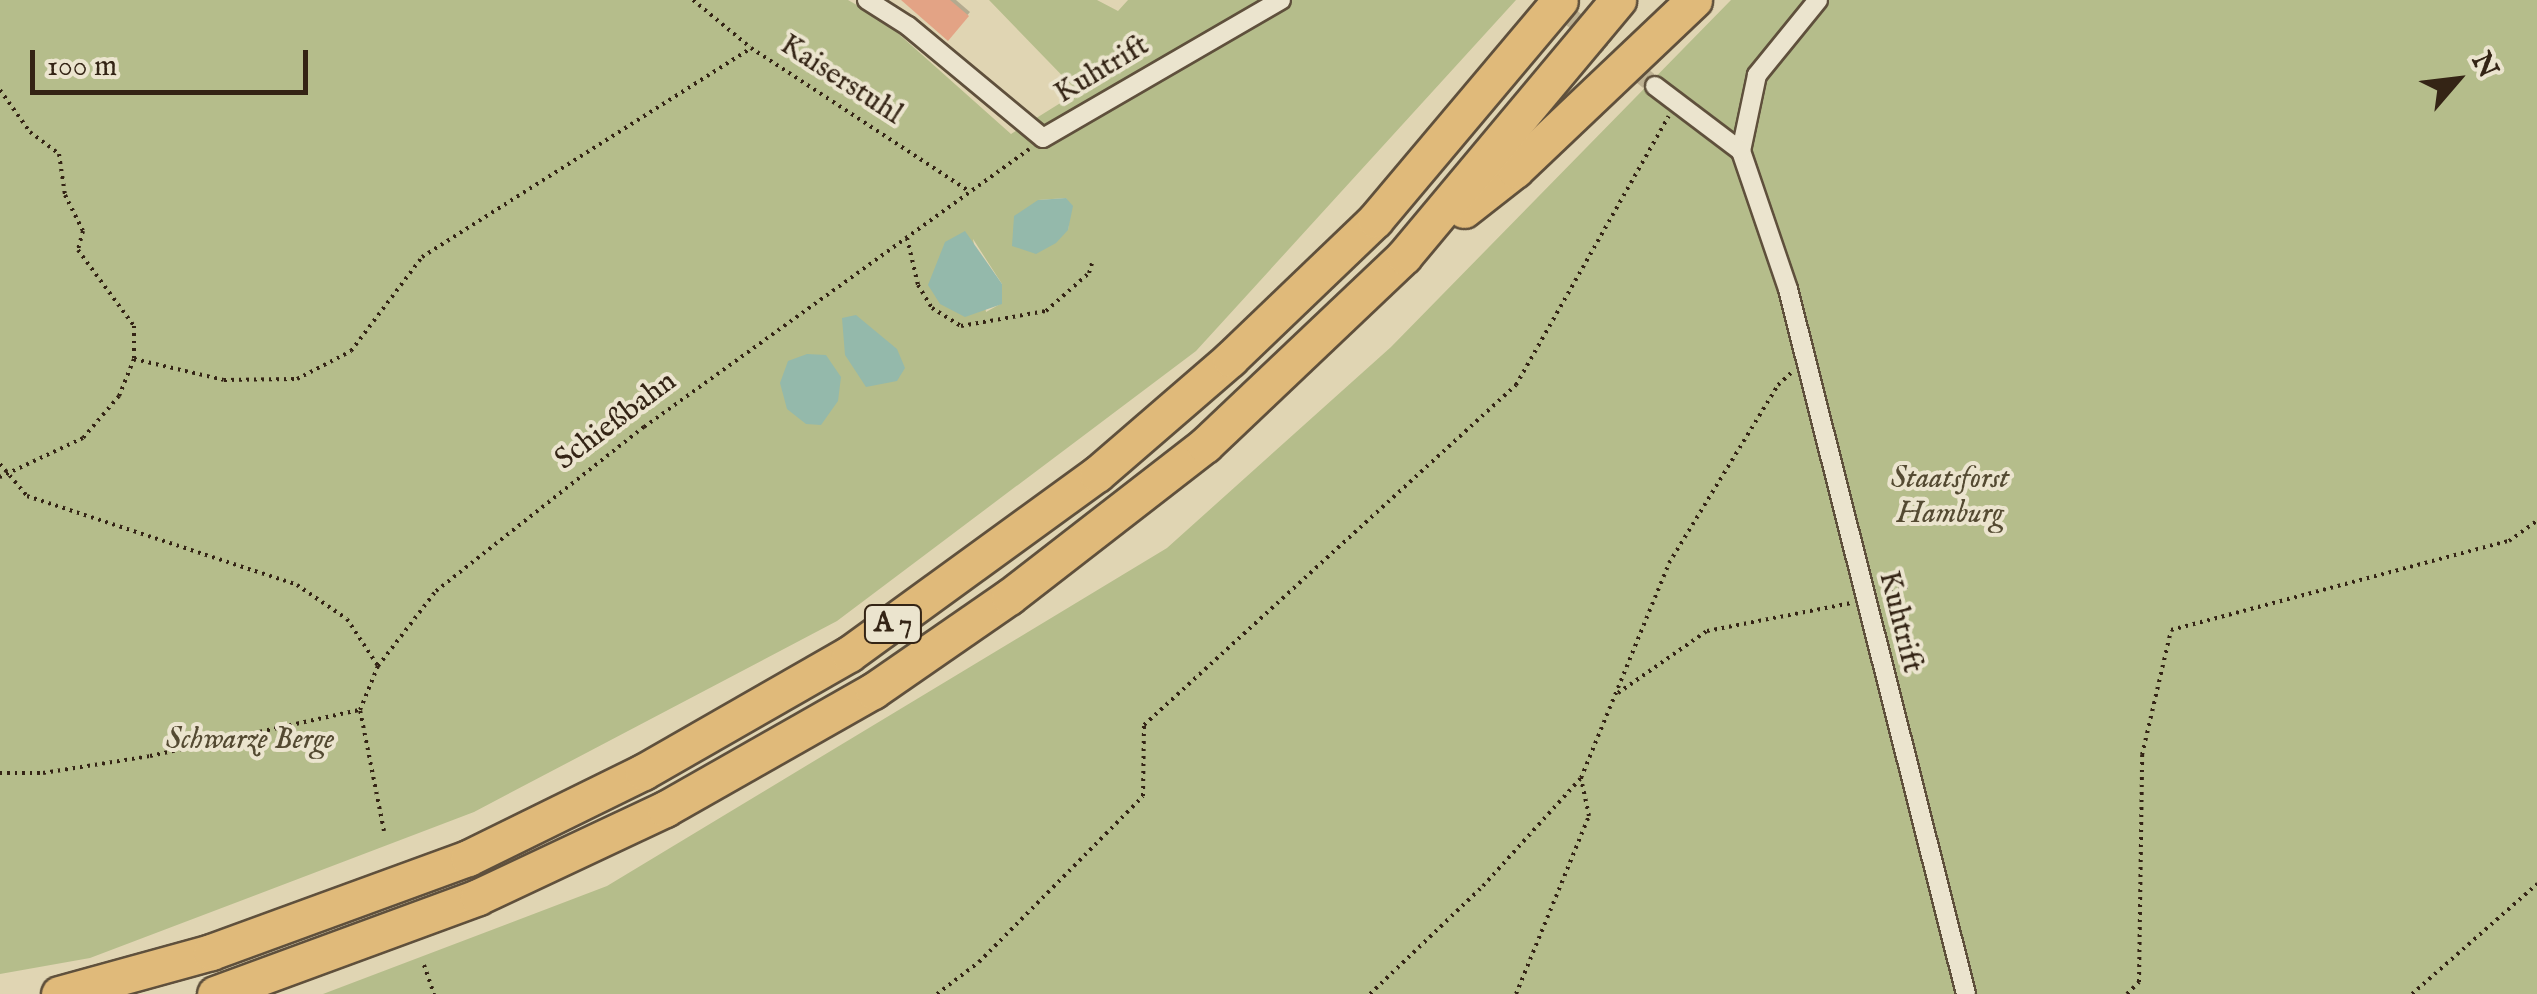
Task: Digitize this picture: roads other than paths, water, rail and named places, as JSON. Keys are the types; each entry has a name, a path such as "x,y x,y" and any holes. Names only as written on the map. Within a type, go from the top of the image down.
{"highway":[{"name":"A 7","path":"58,994 211,952 468,858 644,772 849,654 1098,474 1230,359 1375,220 1560,0"},
{"name":"A 7","path":"216,994 311,964 539,869 665,808 873,691 1010,598 1205,445 1404,256 1618,0"},
{"path":"1404,256 1515,170 1694,0"}],"street":[{"name":"Kuhtrift","path":"866,0 908,26 1042,138 1281,0"},
{"name":"Kuhtrift","path":"1818,0 1757,74 1741,150 1807,366 1966,994"},
{"path":"1655,86 1741,150"}],"tunnel":[{"path":"1551,1 1655,86"}],"park label":[{"name":"Staatsforst Hamburg","path":"1950,496"},
{"name":"Schwarze Berge","path":"250,740"}]}
